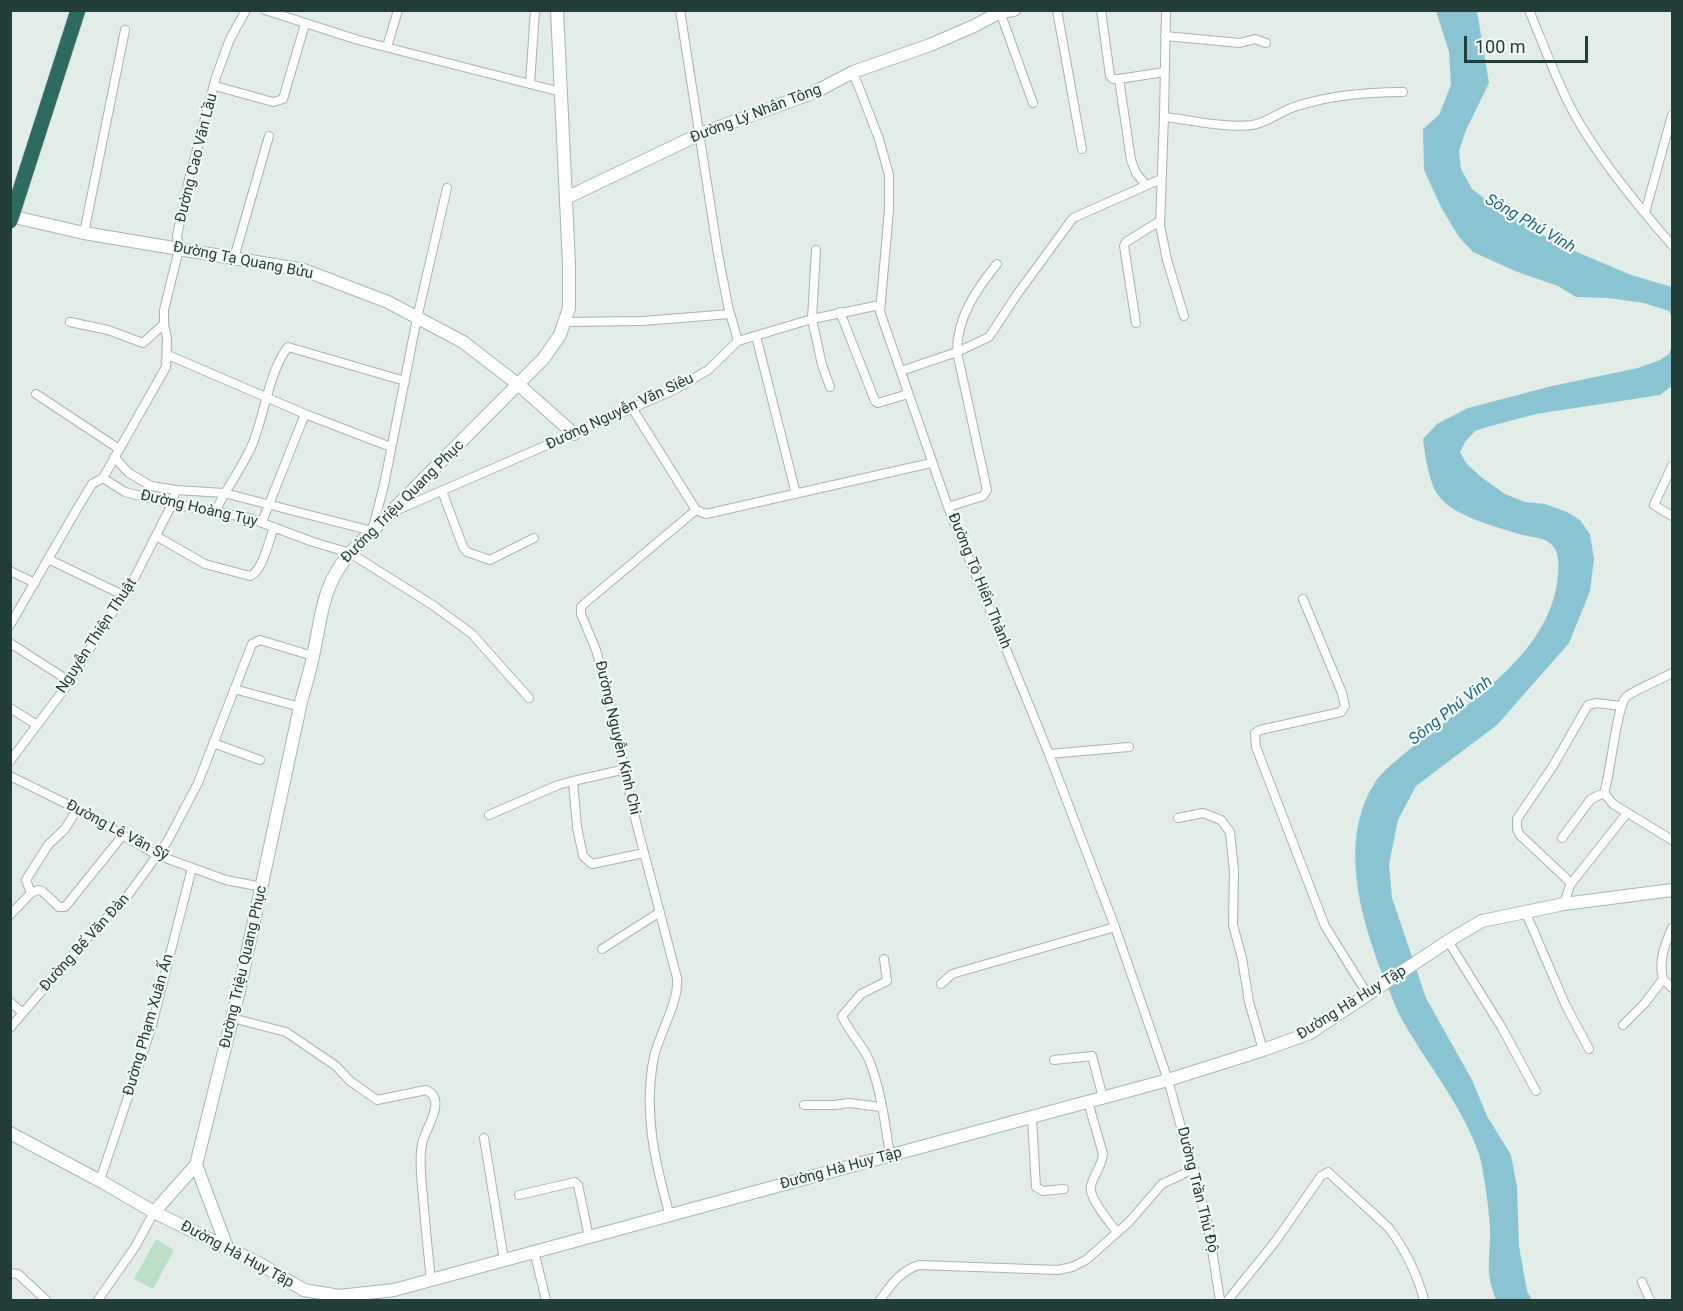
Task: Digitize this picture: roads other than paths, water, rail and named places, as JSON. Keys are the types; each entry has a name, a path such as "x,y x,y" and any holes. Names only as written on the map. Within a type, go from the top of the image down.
{"highway":[{"path":"12,214 78,10"}],"street":[{"name":"Đường Cao Văn Lầu","path":"10,625 92,484 103,477 166,367 168,355 164,310 179,249 177,236 189,179 216,76 230,39 246,10"},
{"path":"265,10 387,47 561,92"},
{"path":"387,47 398,10"},
{"path":"530,84 535,10"},
{"name":"Đường Triệu Quang Phục","path":"154,1212 196,1165 262,887 313,656 324,595 342,562 350,553 519,385 544,358 560,335 569,308 557,10"},
{"path":"680,10 718,254 738,342"},
{"name":"Đường Lý Nhân Tông","path":"566,198 700,134 815,92 854,72 974,27 1000,12 1014,10"},
{"path":"1057,10 1082,149"},
{"path":"1101,10 1108,72 1113,79 1119,80 1164,72"},
{"path":"1166,10 1160,220 1167,260 1184,316"},
{"path":"1529,10 1569,104 1585,132 1644,213 1672,245"},
{"path":"1000,12 1033,103"},
{"path":"215,86 273,102 283,99 305,24"},
{"path":"84,233 125,30"},
{"path":"1165,36 1240,44 1255,39 1266,43"},
{"name":"Đường Tô Hiến Thành","path":"854,72 879,139 889,175 889,210 880,312 931,463 1049,754 1115,927 1168,1080"},
{"path":"1119,80 1131,160 1136,173 1146,185"},
{"path":"1164,117 1229,125 1254,125 1296,107 1346,94 1403,92"},
{"path":"1644,213 1672,115"},
{"path":"234,258 269,136"},
{"path":"901,371 957,352 993,334 1018,293 1073,218 1161,179"},
{"path":"114,457 129,473 151,486 224,493 372,531 447,188"},
{"name":"Đường Tạ Quang Bửu","path":"12,214 84,233 304,270 388,302 463,342 519,385 574,434"},
{"path":"1136,323 1124,246 1126,242 1160,220"},
{"path":"816,250 812,319 822,365 830,387"},
{"path":"948,507 983,496 987,490 957,352 957,339 971,298 997,264"},
{"name":"Đường Nguyễn Văn Siêu","path":"391,512 674,390 708,370 738,342 812,319 880,305"},
{"path":"840,312 875,401 878,403 908,394"},
{"path":"564,322 643,321 730,314"},
{"path":"70,321 108,330 143,343 164,324"},
{"path":"756,336 796,494"},
{"path":"216,512 224,493 252,444 278,364 288,347 296,347 405,381"},
{"path":"168,355 268,399 391,447"},
{"path":"36,394 119,449"},
{"path":"632,408 696,510 706,514 931,463"},
{"path":"262,522 305,414"},
{"path":"1672,466 1654,505 1672,516"},
{"name":"Đường Hoàng Tụy","path":"103,477 125,492 262,522 350,553 460,625 530,698"},
{"name":"Nguyễn Thiện Thuật","path":"10,760 69,681 123,596 172,504 176,490"},
{"path":"442,491 457,536 467,552 490,560 534,538"},
{"name":"Đường Nguyễn Kinh Chi","path":"669,1216 654,1156 650,1117 654,1059 663,1028 678,993 678,986 630,797 626,769 606,685 596,650 580,614 581,608 696,510"},
{"path":"156,536 205,564 250,576 255,574 259,568 274,527"},
{"path":"48,559 123,596"},
{"path":"10,571 35,583"},
{"path":"1303,599 1342,693 1345,706 1341,712 1260,730 1255,733 1256,747 1325,926 1368,995"},
{"name":"Đường Bế Văn Đàn","path":"10,1028 95,930 123,902 172,833 189,802 252,644 260,640 313,656"},
{"path":"10,643 69,681"},
{"path":"1562,838 1591,799 1604,793 1611,768 1621,706 1627,696 1672,673"},
{"path":"234,689 300,707"},
{"path":"1571,883 1520,835 1517,829 1518,819 1553,766 1588,705 1597,703 1621,706"},
{"path":"10,708 37,725"},
{"path":"213,743 260,760"},
{"path":"1049,754 1129,747"},
{"path":"489,815 558,785 626,769"},
{"name":"Đường Lê Văn Sỹ","path":"10,776 77,809 157,855 226,880 262,887"},
{"path":"573,781 577,827 585,859 592,864 644,853"},
{"path":"1604,793 1613,804 1672,840"},
{"path":"31,892 26,880 48,846 65,829 77,809"},
{"path":"1178,818 1203,813 1221,820 1230,832 1234,871 1233,925 1263,1050"},
{"path":"1564,904 1571,883 1627,813"},
{"path":"10,915 31,892 38,890 59,907 65,907 123,835"},
{"name":"Đường Phạm Xuân Ấn","path":"99,1180 151,1029 192,868"},
{"name":"Đường Hà Huy Tập","path":"10,1133 154,1212 227,1247 304,1290 339,1296 393,1295 431,1280 1032,1118 1168,1080 1263,1050 1310,1033 1448,940 1482,921 1564,904 1672,890"},
{"path":"1525,911 1566,1006 1589,1049"},
{"path":"602,949 660,912"},
{"path":"941,984 952,974 1115,927"},
{"path":"1672,928 1661,963 1663,979 1672,988"},
{"path":"1448,940 1502,1028 1536,1091"},
{"path":"884,959 886,981 861,994 842,1016 869,1060 890,1155"},
{"path":"1623,1025 1645,1003 1663,979"},
{"path":"10,1002 23,1013"},
{"path":"232,1018 286,1032 336,1066 350,1081 377,1100 426,1090 435,1097 433,1115 422,1150 421,1175 431,1280"},
{"path":"1054,1060 1092,1056 1103,1098"},
{"name":"Dường Trần Thủ Độ","path":"1168,1080 1208,1225 1220,1300"},
{"path":"1088,1102 1103,1154 1090,1186 1091,1195 1117,1232"},
{"path":"804,1105 849,1103 881,1107"},
{"path":"1032,1118 1036,1187 1043,1191 1064,1189"},
{"path":"484,1138 504,1260"},
{"path":"196,1165 227,1247"},
{"path":"880,1300 906,1269 919,1265 1058,1270 1072,1267 1086,1260 1130,1222 1162,1184 1194,1169"},
{"path":"1228,1300 1275,1242 1321,1176 1328,1172 1388,1227 1412,1267 1424,1300"},
{"path":"519,1195 575,1182 578,1185 589,1237"},
{"path":"98,1300 135,1247 154,1212"},
{"path":"534,1251 546,1300"},
{"path":"10,1273 18,1274 46,1300"},
{"path":"1642,1282 1650,1300"}],"water":[{"path":"1436,11 1477,11 1489,83 1466,130 1459,151 1461,169 1472,189 1494,206 1558,244 1631,275 1672,287 1672,317 1669,311 1644,303 1608,298 1576,297 1558,286 1515,271 1473,252 1459,237 1442,209 1424,170 1423,129 1439,115 1451,85 1449,52"},
{"path":"1672,345 1672,386 1660,395 1536,414 1487,427 1475,431 1460,452 1466,463 1481,477 1505,494 1525,502 1545,504 1567,512 1580,520 1590,534 1594,559 1590,591 1569,643 1497,725 1416,786 1398,820 1389,864 1392,898 1426,998 1472,1080 1487,1116 1511,1155 1517,1187 1519,1246 1527,1291 1532,1300 1496,1300 1489,1274 1489,1220 1479,1154 1452,1099 1398,1012 1375,955 1361,906 1357,881 1355,855 1357,830 1363,807 1382,773 1486,690 1526,649 1542,627 1553,602 1558,563 1554,548 1546,540 1477,520 1445,502 1438,495 1432,483 1423,439 1437,424 1468,408 1552,386 1638,368 1669,354"}],"water label":[{"name":"Sông Phú Vinh","path":"1530,224"},
{"name":"Sông Phú Vinh","path":"1451,711"}]}
